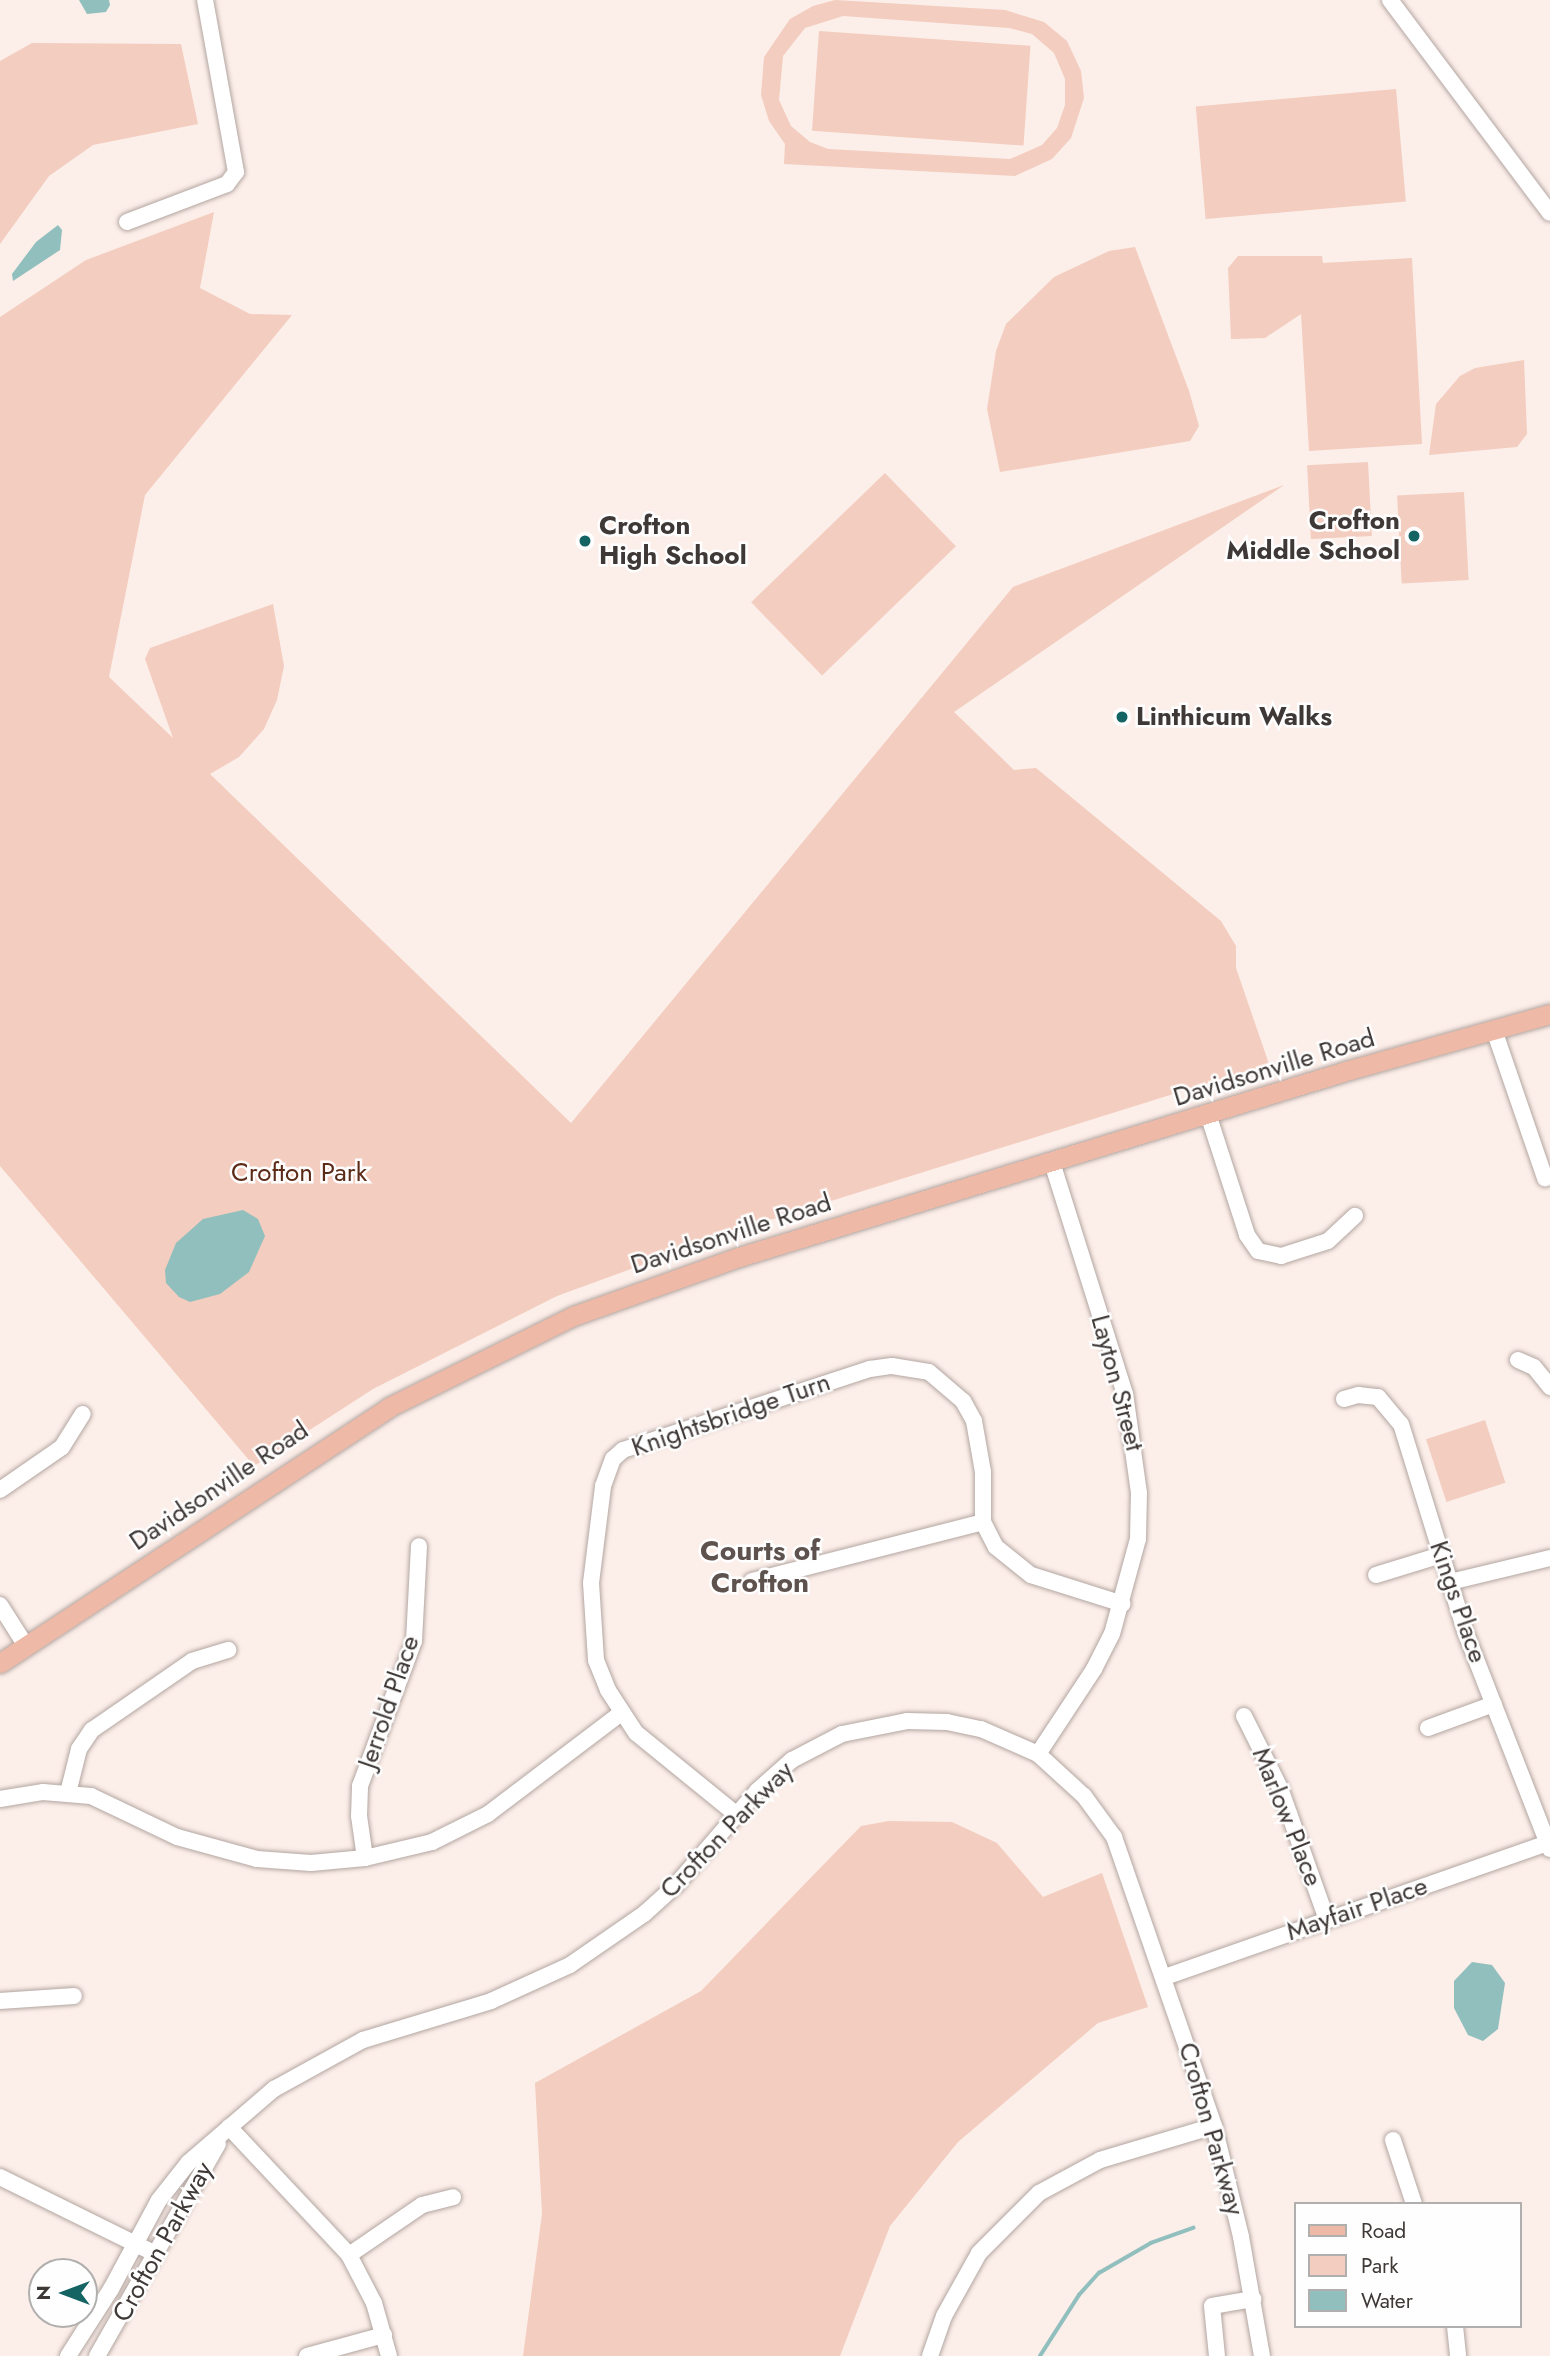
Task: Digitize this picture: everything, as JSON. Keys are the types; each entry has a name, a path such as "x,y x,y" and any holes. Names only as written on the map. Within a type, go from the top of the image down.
{"main road":[{"name":"Davidsonville Road","path":"0,1663 317,1452 389,1407 510,1344 645,1288 1208,1114 1550,1014"}],"street":[{"path":"127,222 227,184 236,172 205,0"},
{"path":"1390,0 1550,213"},
{"path":"1494,1030 1545,1178"},
{"path":"1208,1114 1247,1235 1258,1251 1281,1256 1328,1241 1354,1216"},
{"name":"Layton Street","path":"1038,1754 1094,1669 1123,1604 1138,1539 1136,1447 1125,1394 1052,1162"},
{"path":"1518,1360 1534,1367 1550,1387"},
{"name":"Knightsbridge Turn","path":"737,1815 651,1749 621,1713 596,1660 591,1583 607,1471 613,1459 640,1441 870,1369 892,1366 929,1372 956,1393 974,1421 983,1472 983,1522"},
{"name":"Kings Place","path":"1344,1399 1358,1395 1378,1397 1393,1410 1450,1582 1549,1845"},
{"path":"0,1490 62,1447 83,1414"},
{"path":"752,1581 983,1522 996,1547 1016,1567 1123,1604"},
{"name":"Jerrold Place","path":"365,1858 359,1816 360,1786 414,1642 419,1598 419,1546"},
{"path":"1376,1576 1441,1555"},
{"path":"1450,1582 1550,1558"},
{"path":"0,1605 26,1646"},
{"path":"68,1793 79,1749 92,1730 192,1661 228,1650"},
{"path":"1428,1728 1494,1704"},
{"path":"0,1799 68,1793 111,1804 177,1837 257,1859 312,1863 365,1858 432,1842 488,1815 621,1713"},
{"name":"Marlow Place","path":"1244,1716 1280,1788 1327,1920"},
{"name":"Crofton Parkway","path":"68,2356 111,2289 133,2244 189,2162 274,2089 334,2053 403,2026 491,2001 580,1959 643,1914 676,1885 737,1815 792,1760 842,1734 872,1725 947,1722 981,1729 1038,1754 1084,1796 1114,1837 1165,1976 1214,2126 1253,2299 1262,2356"},
{"name":"Mayfair Place","path":"1165,1976 1549,1845"},
{"path":"0,2001 74,1996"},
{"path":"930,2356 944,2316 979,2253 1039,2193 1100,2160 1214,2126"},
{"path":"229,2127 349,2255 374,2303 389,2356"},
{"name":"Crofton Parkway","path":"97,2356 229,2127"},
{"path":"1392,2140 1413,2202"},
{"path":"0,2178 156,2255"},
{"path":"349,2255 422,2205 453,2197"},
{"path":"1217,2356 1212,2306 1253,2299"},
{"path":"1455,2328 1458,2356"},
{"path":"307,2356 384,2335"}],"green space":[{"path":"835,0 1005,10 1044,22 1067,41 1081,71 1084,98 1071,138 1052,159 1015,176 784,164 785,144 769,121 761,95 764,57 790,19 813,6","holes":["843,16 1009,28 1032,34 1054,53 1065,79 1065,105 1057,128 1042,145 1010,159 828,149 810,142 791,126 779,100 783,56 805,28"]},
{"path":"819,31 1030,46 1024,146 812,131"},
{"path":"32,43 181,44 198,124 93,145 49,176 0,244 0,61"},
{"path":"1396,89 1406,202 1206,219 1196,107"},
{"name":"Crofton Park","path":"214,212 200,288 250,314 292,315 145,495 109,677 173,738 145,659 150,648 273,604 284,666 277,700 264,729 239,757 210,774 571,1123 1013,587 1284,485 954,712 1014,770 1036,768 1221,921 1236,946 1236,968 1269,1064 732,1232 557,1296 373,1389 254,1466 0,1166 0,317 86,260"},
{"path":"1135,247 1189,391 1199,426 1190,441 1000,472 987,409 996,351 1006,324 1054,277 1109,251"},
{"path":"1238,256 1322,256 1323,263 1412,258 1422,444 1309,451 1301,314 1265,338 1231,339 1228,268"},
{"path":"1524,360 1527,434 1517,447 1429,455 1436,404 1460,376 1475,368"},
{"path":"1368,462 1372,536 1311,539 1307,465"},
{"path":"885,473 956,546 822,676 751,602"},
{"path":"1464,492 1469,580 1402,583 1397,496"},
{"path":"1485,1420 1505,1483 1446,1502 1426,1439"},
{"path":"889,1821 952,1822 997,1843 1043,1897 1102,1873 1148,2007 1098,2023 958,2142 890,2226 840,2356 523,2356 542,2214 535,2083 701,1991 861,1826"}],"water":[{"path":"79,0 109,0 110,5 106,12 87,14"},
{"path":"58,225 62,230 60,250 13,281 12,274 36,242"},
{"path":"243,1210 258,1219 265,1236 249,1272 220,1294 190,1302 179,1297 166,1283 165,1270 176,1243 203,1219"},
{"path":"1472,1962 1492,1965 1505,1983 1498,2029 1483,2041 1468,2035 1454,2008 1454,1981"}],"waterway":[{"path":"1040,2356 1079,2295 1099,2273 1151,2243 1193,2228"}],"place":[{"name":"Crofton Middle School","path":"1414,536"},
{"name":"Crofton High School","path":"585,541"},
{"name":"Linthicum Walks","path":"1122,717"}],"district":[{"name":"Courts of Crofton","path":"760,1567"}]}
